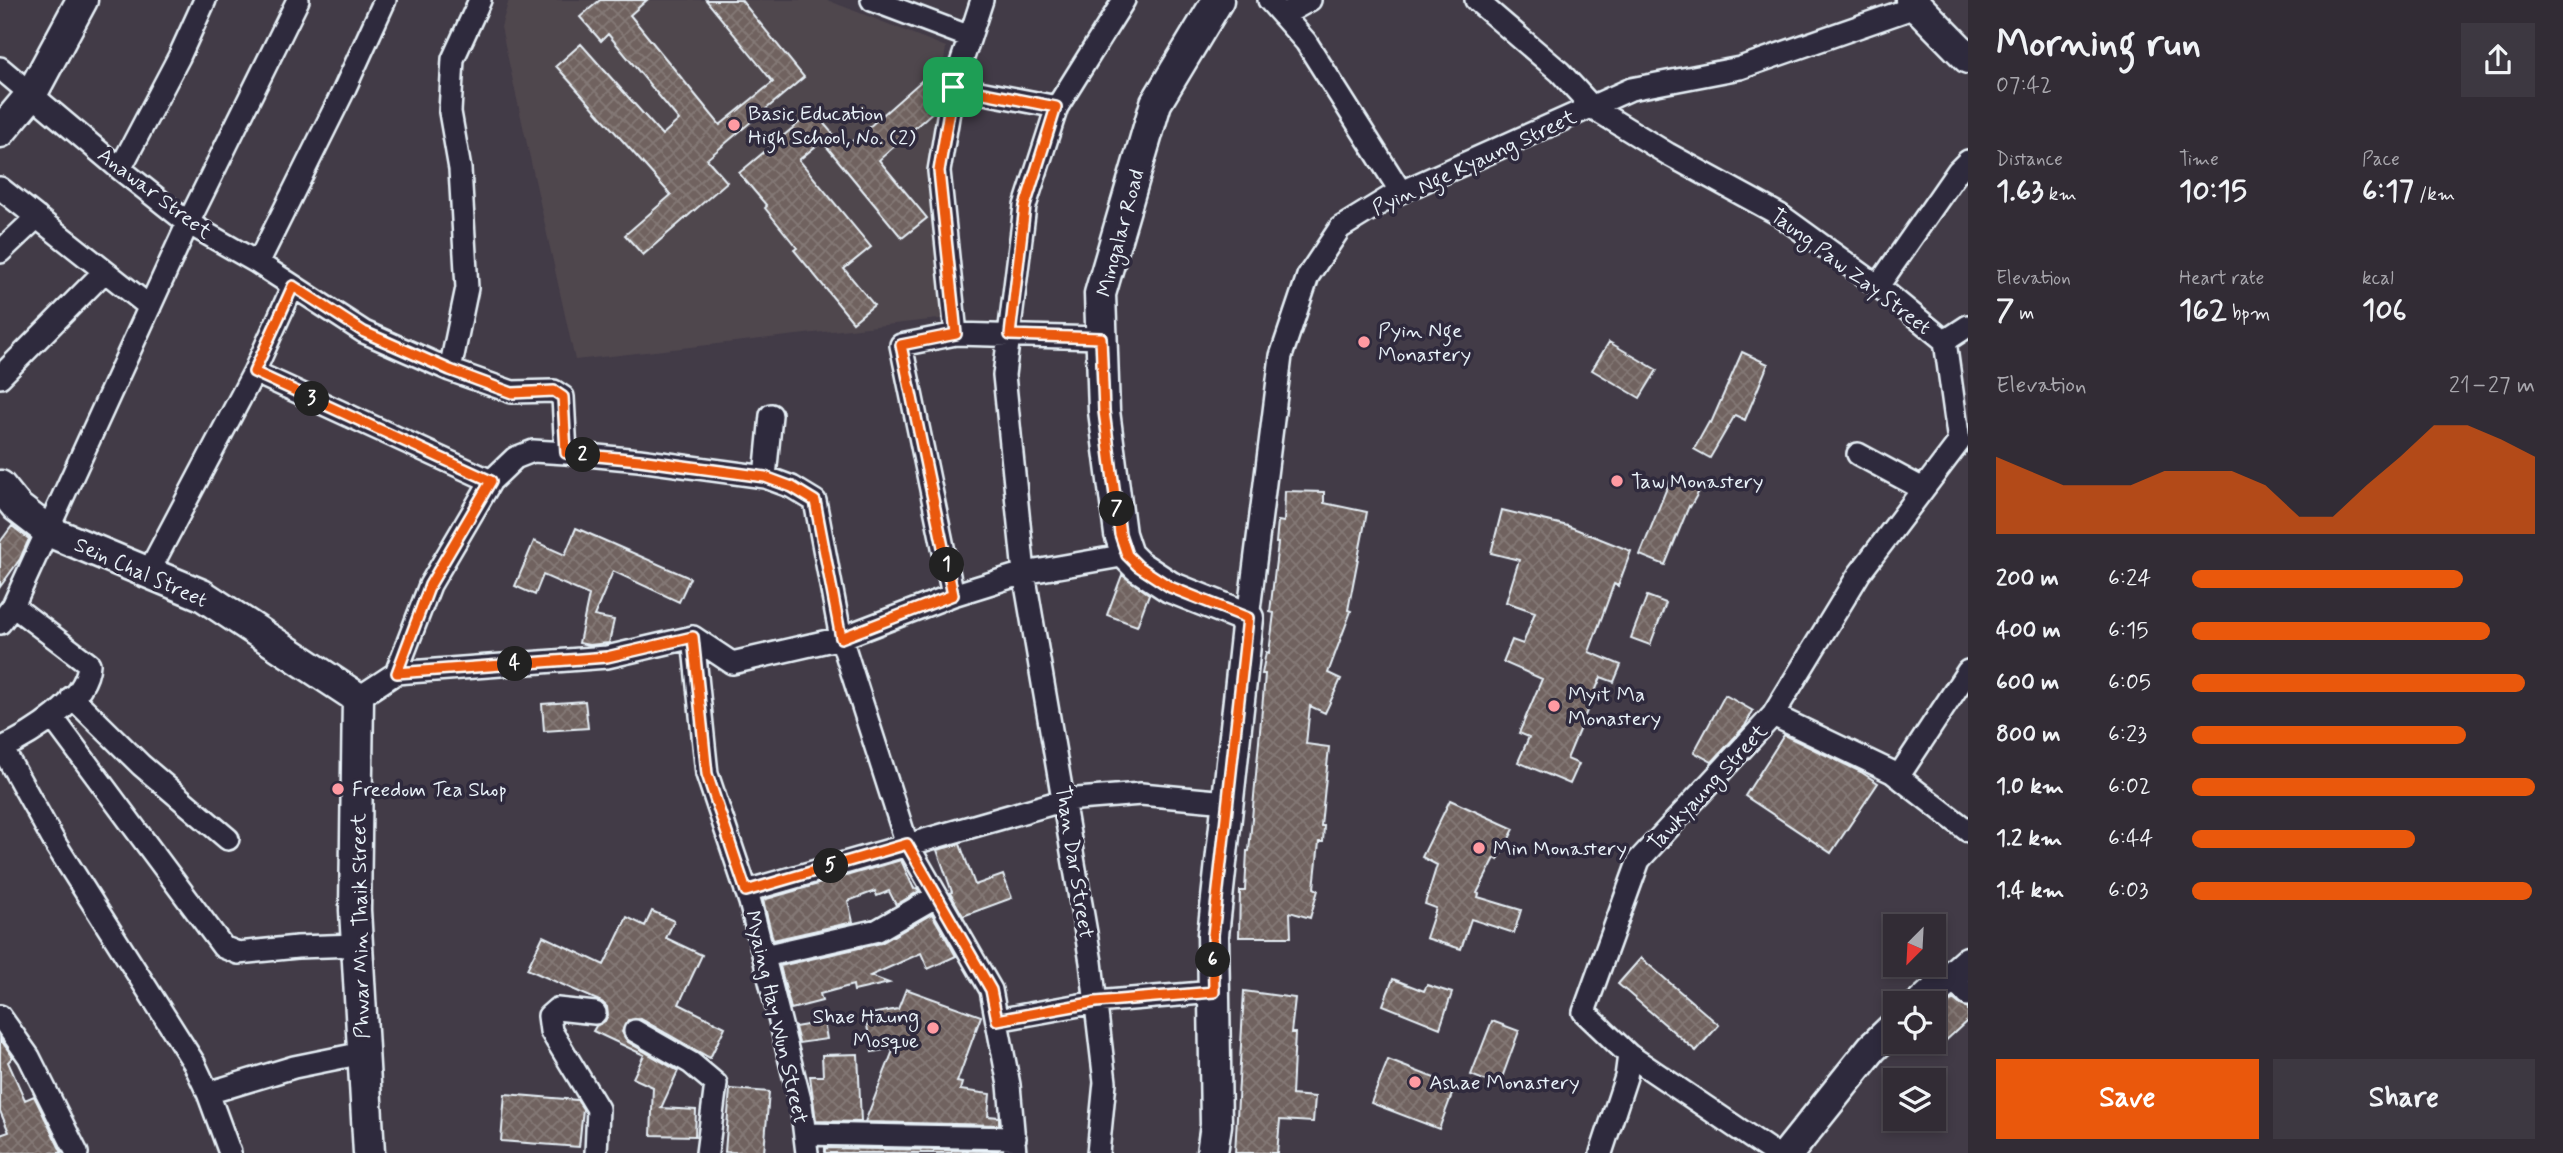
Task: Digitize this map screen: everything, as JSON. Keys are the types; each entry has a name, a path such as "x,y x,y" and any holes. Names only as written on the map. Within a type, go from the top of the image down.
{"main road":[{"path":"0,132 31,95 82,0"},
{"name":"Mingalar Road","path":"1127,555 1120,534 1104,411 1100,294 1156,103 1218,0"},
{"path":"1914,3 1968,58"},
{"name":"Sein Chal Street","path":"0,486 17,507 48,531 202,595 358,698"},
{"path":"1127,555 1138,566 1170,587 1248,618 1213,935 1216,1125 1212,1153"},
{"name":"Phwar Min Thaik Street","path":"358,698 355,910 369,1153"},
{"path":"1941,991 1962,978"},
{"path":"1788,1153 1871,1048 1883,1037"}],"street":[{"path":"120,169 179,57 205,0"},
{"path":"0,624 13,606 188,223 298,0"},
{"path":"258,263 344,90 385,0"},
{"path":"450,370 467,288 460,169 450,112 453,59 481,0"},
{"path":"872,0 970,37"},
{"path":"956,334 939,171 953,87 982,0"},
{"name":"Than Dar Street","path":"1098,1153 1105,1082 1096,1002 1065,800 1024,573 1004,375 1025,206 1056,107 1124,0"},
{"path":"1310,0 1276,8 1306,43 1401,192"},
{"name":"Taung Paw Zay Street","path":"1476,0 1560,72 1593,108 1668,154 1780,215 1878,286 1945,341 1963,447 1923,489 1859,574 1773,715"},
{"name":"Pyin Nge Kyaung Street","path":"1248,618 1281,356 1308,276 1340,228 1401,192 1631,89 1740,68 1914,3"},
{"name":"Anawar Street","path":"0,68 188,223 258,263 364,332 450,370 512,393 554,391 563,397 566,453"},
{"path":"953,87 1056,107"},
{"path":"1878,286 1951,181 1968,161"},
{"path":"0,188 150,307"},
{"path":"0,252 37,217"},
{"path":"0,377 104,272"},
{"path":"148,573 254,372 293,286"},
{"path":"1945,341 1968,326"},
{"path":"953,595 901,345 956,334 1101,338"},
{"path":"254,372 491,481"},
{"path":"765,477 771,415"},
{"path":"397,673 430,585 491,481 515,458 533,451 566,453 765,477 792,487 815,501 841,638 907,844 991,990 1009,1085 1015,1146 806,1143"},
{"path":"1857,454 1923,489"},
{"path":"358,698 397,673 607,657 693,637 732,663 841,638 953,595 1024,573 1127,555"},
{"path":"13,606 65,643 89,664 88,675 53,718 1,748 56,845 194,1063 230,1153"},
{"name":"Myaing Hay Wun Street","path":"693,637 707,774 746,891 764,956 801,1104 806,1143"},
{"path":"1898,777 1968,671"},
{"path":"72,697 141,765 228,839"},
{"name":"Tawkyaung Street","path":"1629,1055 1583,1008 1639,860 1773,715 1898,777 1968,831"},
{"path":"53,718 223,947 238,953 356,945"},
{"path":"746,891 1065,800 1141,794 1227,802"},
{"path":"764,956 878,930 937,896"},
{"path":"997,1020 1096,1002 1214,992"},
{"path":"595,1013 557,1009 549,1016 551,1031 598,1109 596,1153"},
{"path":"0,1016 29,1057 77,1153"},
{"path":"635,1031 691,1063 716,1084 707,1153"},
{"path":"208,1093 293,1067 363,1053"},
{"path":"1601,1153 1626,1077 1629,1055 1774,1153"}],"shaded area":[{"path":"509,0 827,0 946,47 926,181 947,318 575,360 501,27"}],"building":[{"path":"600,0 647,0 630,15 720,125 773,82 706,0 741,0 804,77 707,159 727,182 643,255 625,235 671,195 556,66 581,44 662,135 679,120 608,34 601,41 580,17"},
{"path":"928,75 940,87 936,109 879,160 927,218 902,238 822,141 799,160 871,247 844,269 874,305 853,322 794,250 797,248 739,173 813,111 844,147"},
{"path":"1609,342 1657,370 1640,398 1592,370"},
{"path":"1742,352 1768,364 1745,420 1735,415 1710,458 1694,449 1709,422 1711,423"},
{"path":"1672,475 1701,488 1689,506 1665,565 1640,555"},
{"path":"1285,491 1324,492 1324,503 1367,512 1348,610 1351,611 1328,673 1341,679 1325,713 1310,706 1306,744 1329,747 1321,826 1324,826 1323,842 1319,842 1314,888 1318,890 1310,918 1290,912 1291,937 1239,937 1240,891 1245,891 1263,698 1265,674 1262,674 1266,652 1269,653 1274,613 1270,612 1278,521 1284,522"},
{"path":"1502,510 1568,526 1631,551 1618,586 1614,584 1589,652 1621,665 1614,682 1601,677 1567,759 1579,764 1570,784 1518,762 1529,737 1519,733 1542,679 1503,662 1512,640 1523,644 1535,612 1506,602 1519,560 1491,553"},
{"path":"12,526 29,539 20,559 0,587 0,542"},
{"path":"576,528 690,578 679,602 613,571 594,616 614,620 609,643 579,643 589,595 543,575 535,595 515,586 534,541 565,555"},
{"path":"1122,575 1149,594 1137,626 1107,615"},
{"path":"1647,596 1666,603 1650,645 1631,638"},
{"path":"1725,695 1753,711 1745,726 1712,762 1694,752"},
{"path":"585,701 588,728 544,731 542,704"},
{"path":"1784,735 1878,783 1831,853 1745,796"},
{"path":"1450,800 1514,829 1477,893 1478,897 1521,910 1514,933 1471,919 1461,949 1426,938 1436,908 1425,904 1437,865 1422,857"},
{"path":"960,844 975,885 1003,875 1012,898 963,916 950,893 952,892 937,850"},
{"path":"901,860 914,889 919,891 896,905 889,891 877,896 875,891 848,901 853,922 773,940 763,900"},
{"path":"652,911 674,921 666,938 702,955 679,1004 725,1027 710,1058 641,1019 628,1020 622,1032 628,1042 678,1071 661,1108 696,1110 695,1136 651,1135 653,1087 633,1078 644,1055 593,1031 608,1015 607,1007 602,1002 527,969 543,936 604,965 627,917 645,926"},
{"path":"932,914 956,956 928,969 921,953 870,976 889,983 854,991 853,985 820,994 822,1001 791,1009 780,966 881,943"},
{"path":"1641,958 1719,1025 1696,1051 1618,984"},
{"path":"1393,979 1424,991 1427,985 1452,993 1440,1028 1383,1005"},
{"path":"906,989 981,1016 957,1082 962,1083 960,1090 990,1094 988,1116 999,1117 999,1125 865,1122 894,1048 872,1052 865,1015 898,1009"},
{"path":"1244,991 1295,998 1291,1033 1295,1033 1292,1095 1315,1097 1313,1122 1280,1120 1277,1153 1235,1153"},
{"path":"1953,999 1968,1008 1968,1020 1946,1040 1946,1005"},
{"path":"1492,1021 1519,1031 1499,1086 1471,1075"},
{"path":"824,1022 827,1039 799,1043 795,1027"},
{"path":"0,1039 13,1057 8,1062 25,1100 34,1096 62,1153 0,1153 0,1135 9,1132 0,1111"},
{"path":"858,1054 861,1122 816,1121 810,1076 823,1076 822,1055"},
{"path":"1388,1060 1455,1086 1439,1129 1371,1103"},
{"path":"730,1089 769,1092 764,1153 725,1152"},
{"path":"505,1094 577,1100 583,1109 579,1147 501,1141"},
{"path":"825,1148 998,1151 998,1153 825,1153"}],"place":[{"name":"Basic Education High School, No. (2)","path":"734,125"},
{"name":"Pyin Nge Monastery","path":"1364,342"},
{"name":"Taw Monastery","path":"1617,481"},
{"name":"Myit Ma Monastery","path":"1554,706"},
{"name":"Freedom Tea Shop","path":"338,789"},
{"name":"Min Monastery","path":"1479,848"},
{"name":"Shae Haung Mosque","path":"933,1028"},
{"name":"Ashae Monastery","path":"1415,1082"}],"route":[{"path":"953,87 1056,107 1025,206 1010,335 1101,338 1104,411 1120,534 1127,555 1138,566 1170,587 1248,618 1213,935 1214,992 1096,1002 997,1020 991,990 907,844 746,891 707,774 693,637 607,657 397,673 430,585 491,481 254,372 293,286 364,332 482,383 512,393 554,391 563,397 566,453 765,477 792,487 815,501 841,638 953,595 901,345 956,334 939,171 953,87"}]}
